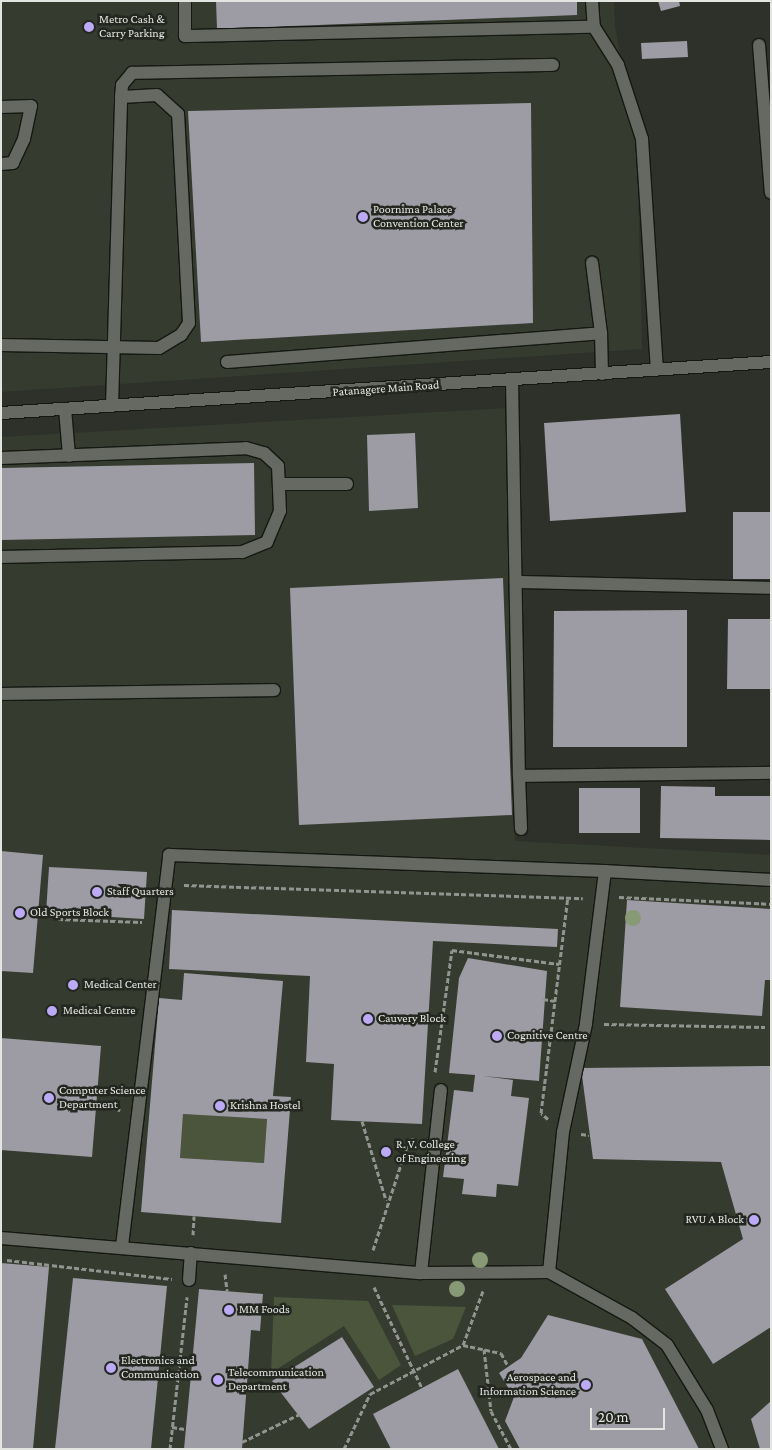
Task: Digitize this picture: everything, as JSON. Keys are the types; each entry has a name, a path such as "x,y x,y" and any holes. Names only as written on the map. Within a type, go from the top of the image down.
{"street":[{"path":"184,1 185,36 594,27"},
{"path":"592,1 594,27 618,65 642,139 657,370"},
{"path":"759,45 771,193"},
{"path":"112,406 111,349 121,97 126,78 148,71 553,65"},
{"path":"1,345 111,349 159,348 182,335 189,323 178,114 157,95 121,97"},
{"path":"1,107 31,106 24,139 13,164 1,164"},
{"path":"592,264 601,333 602,374"},
{"path":"227,362 601,333"},
{"name":"Patanagere Main Road","path":"1,413 771,362"},
{"path":"512,380 521,828"},
{"path":"65,409 69,456"},
{"path":"1,458 246,448 264,453 278,466 280,511 266,542 242,552 1,557"},
{"path":"279,484 347,484"},
{"path":"516,582 771,588"},
{"path":"1,694 274,690"},
{"path":"519,776 771,774"},
{"path":"122,1246 168,855 605,871 771,880"},
{"path":"549,1272 563,1132 586,1024 605,871"},
{"path":"421,1273 441,1090"},
{"path":"1,1238 122,1246 368,1270 490,1276 549,1272 645,1326 668,1345 708,1410 722,1449"},
{"path":"189,1280 191,1253"}],"path":[{"path":"165,885 771,904"},
{"path":"563,1132 541,1113 568,897"},
{"path":"58,919 160,922"},
{"path":"434,1076 452,950 559,964"},
{"path":"543,999 555,1001"},
{"path":"586,1024 765,1027"},
{"path":"96,1104 138,1114"},
{"path":"362,1121 386,1200"},
{"path":"422,1388 412,1372 368,1270 386,1200 409,1140 426,1135"},
{"path":"1,1259 189,1280 170,1449"},
{"path":"344,1449 370,1394 463,1344 490,1276"},
{"path":"463,1344 501,1353 508,1366"},
{"path":"484,1349 491,1411 511,1449"},
{"path":"242,1442 300,1414"},
{"path":"172,1427 185,1429"}],"shaded area":[{"path":"1,1 614,1 615,26 637,145 642,349 1,392"},
{"name":"R. V. College of Engineering","path":"508,408 515,841 771,855 771,1449 1,1449 1,437"}],"green space":[{"path":"183,1114 267,1119 264,1163 180,1158"},
{"path":"274,1297 368,1301 401,1365 379,1380 344,1326 271,1373"},
{"path":"392,1305 466,1307 453,1339 415,1356"}],"building":[{"path":"216,1 577,1 577,15 217,29"},
{"path":"658,1 679,1 680,6 661,11"},
{"path":"687,41 688,57 642,59 641,43"},
{"name":"Poornima Palace Convention Center","path":"531,103 533,323 201,342 188,111"},
{"path":"680,414 686,512 550,521 544,423"},
{"path":"415,433 418,508 369,511 367,435"},
{"path":"254,463 255,535 1,540 1,468"},
{"path":"733,512 771,512 771,579 733,579"},
{"path":"503,578 512,815 299,825 290,588"},
{"path":"687,610 687,747 553,747 554,611"},
{"path":"728,619 771,619 771,689 727,689"},
{"path":"661,786 715,787 715,796 771,796 771,840 660,838"},
{"path":"579,788 640,788 640,833 579,833"},
{"name":"Old Sports Block","path":"1,851 43,855 33,973 1,971"},
{"name":"Staff Quarters","path":"49,867 147,872 144,919 46,913"},
{"path":"627,900 771,909 771,980 765,980 762,1016 620,1007"},
{"name":"Cauvery Block","path":"172,910 558,929 557,947 433,941 422,1124 331,1120 334,1064 306,1062 310,976 169,969"},
{"path":"468,958 547,971 539,1081 483,1076 513,1080 511,1096 529,1098 518,1186 497,1184 496,1197 462,1194 464,1179 443,1177 454,1090 473,1092 475,1075 449,1073 459,978"},
{"name":"Krishna Hostel","path":"184,973 283,981 273,1096 291,1097 281,1223 141,1212 159,998 182,1000","holes":["183,1114 267,1119 264,1163 180,1158"]},
{"name":"Computer Science Department","path":"1,1038 101,1046 92,1157 1,1150"},
{"name":"RVU A Block","path":"771,1066 771,1327 713,1364 665,1289 743,1239 721,1162 593,1159 581,1068"},
{"path":"1,1263 49,1267 33,1449 1,1449"},
{"name":"Electronics and Communication","path":"73,1278 167,1286 151,1449 55,1449"},
{"name":"Telecommunication Department","path":"199,1289 263,1294 260,1331 251,1330 242,1449 184,1449"},
{"name":"Aerospace and Information Science","path":"548,1315 642,1339 699,1449 520,1449 505,1421 514,1397 499,1373 521,1358"},
{"name":"Telecommunication Department","path":"342,1337 374,1387 309,1429 272,1381"},
{"path":"458,1369 499,1449 391,1449 373,1414"},
{"path":"771,1401 771,1449 760,1449 751,1419"}],"place":[{"name":"Metro Cash & Carry Parking","path":"89,27"},
{"name":"Poornima Palace Convention Center","path":"363,217"},
{"name":"Staff Quarters","path":"97,892"},
{"name":"Old Sports Block","path":"20,913"},
{"name":"Medical Center","path":"73,985"},
{"name":"Medical Centre","path":"52,1011"},
{"name":"Cauvery Block","path":"368,1019"},
{"name":"Cognitive Centre","path":"497,1036"},
{"name":"Computer Science Department","path":"49,1098"},
{"name":"Krishna Hostel","path":"220,1106"},
{"name":"R. V. College of Engineering","path":"386,1152"},
{"name":"RVU A Block","path":"754,1220"},
{"name":"MM Foods","path":"229,1310"},
{"name":"Electronics and Communication","path":"111,1368"},
{"name":"Telecommunication Department","path":"218,1380"},
{"name":"Aerospace and Information Science","path":"586,1385"}]}
